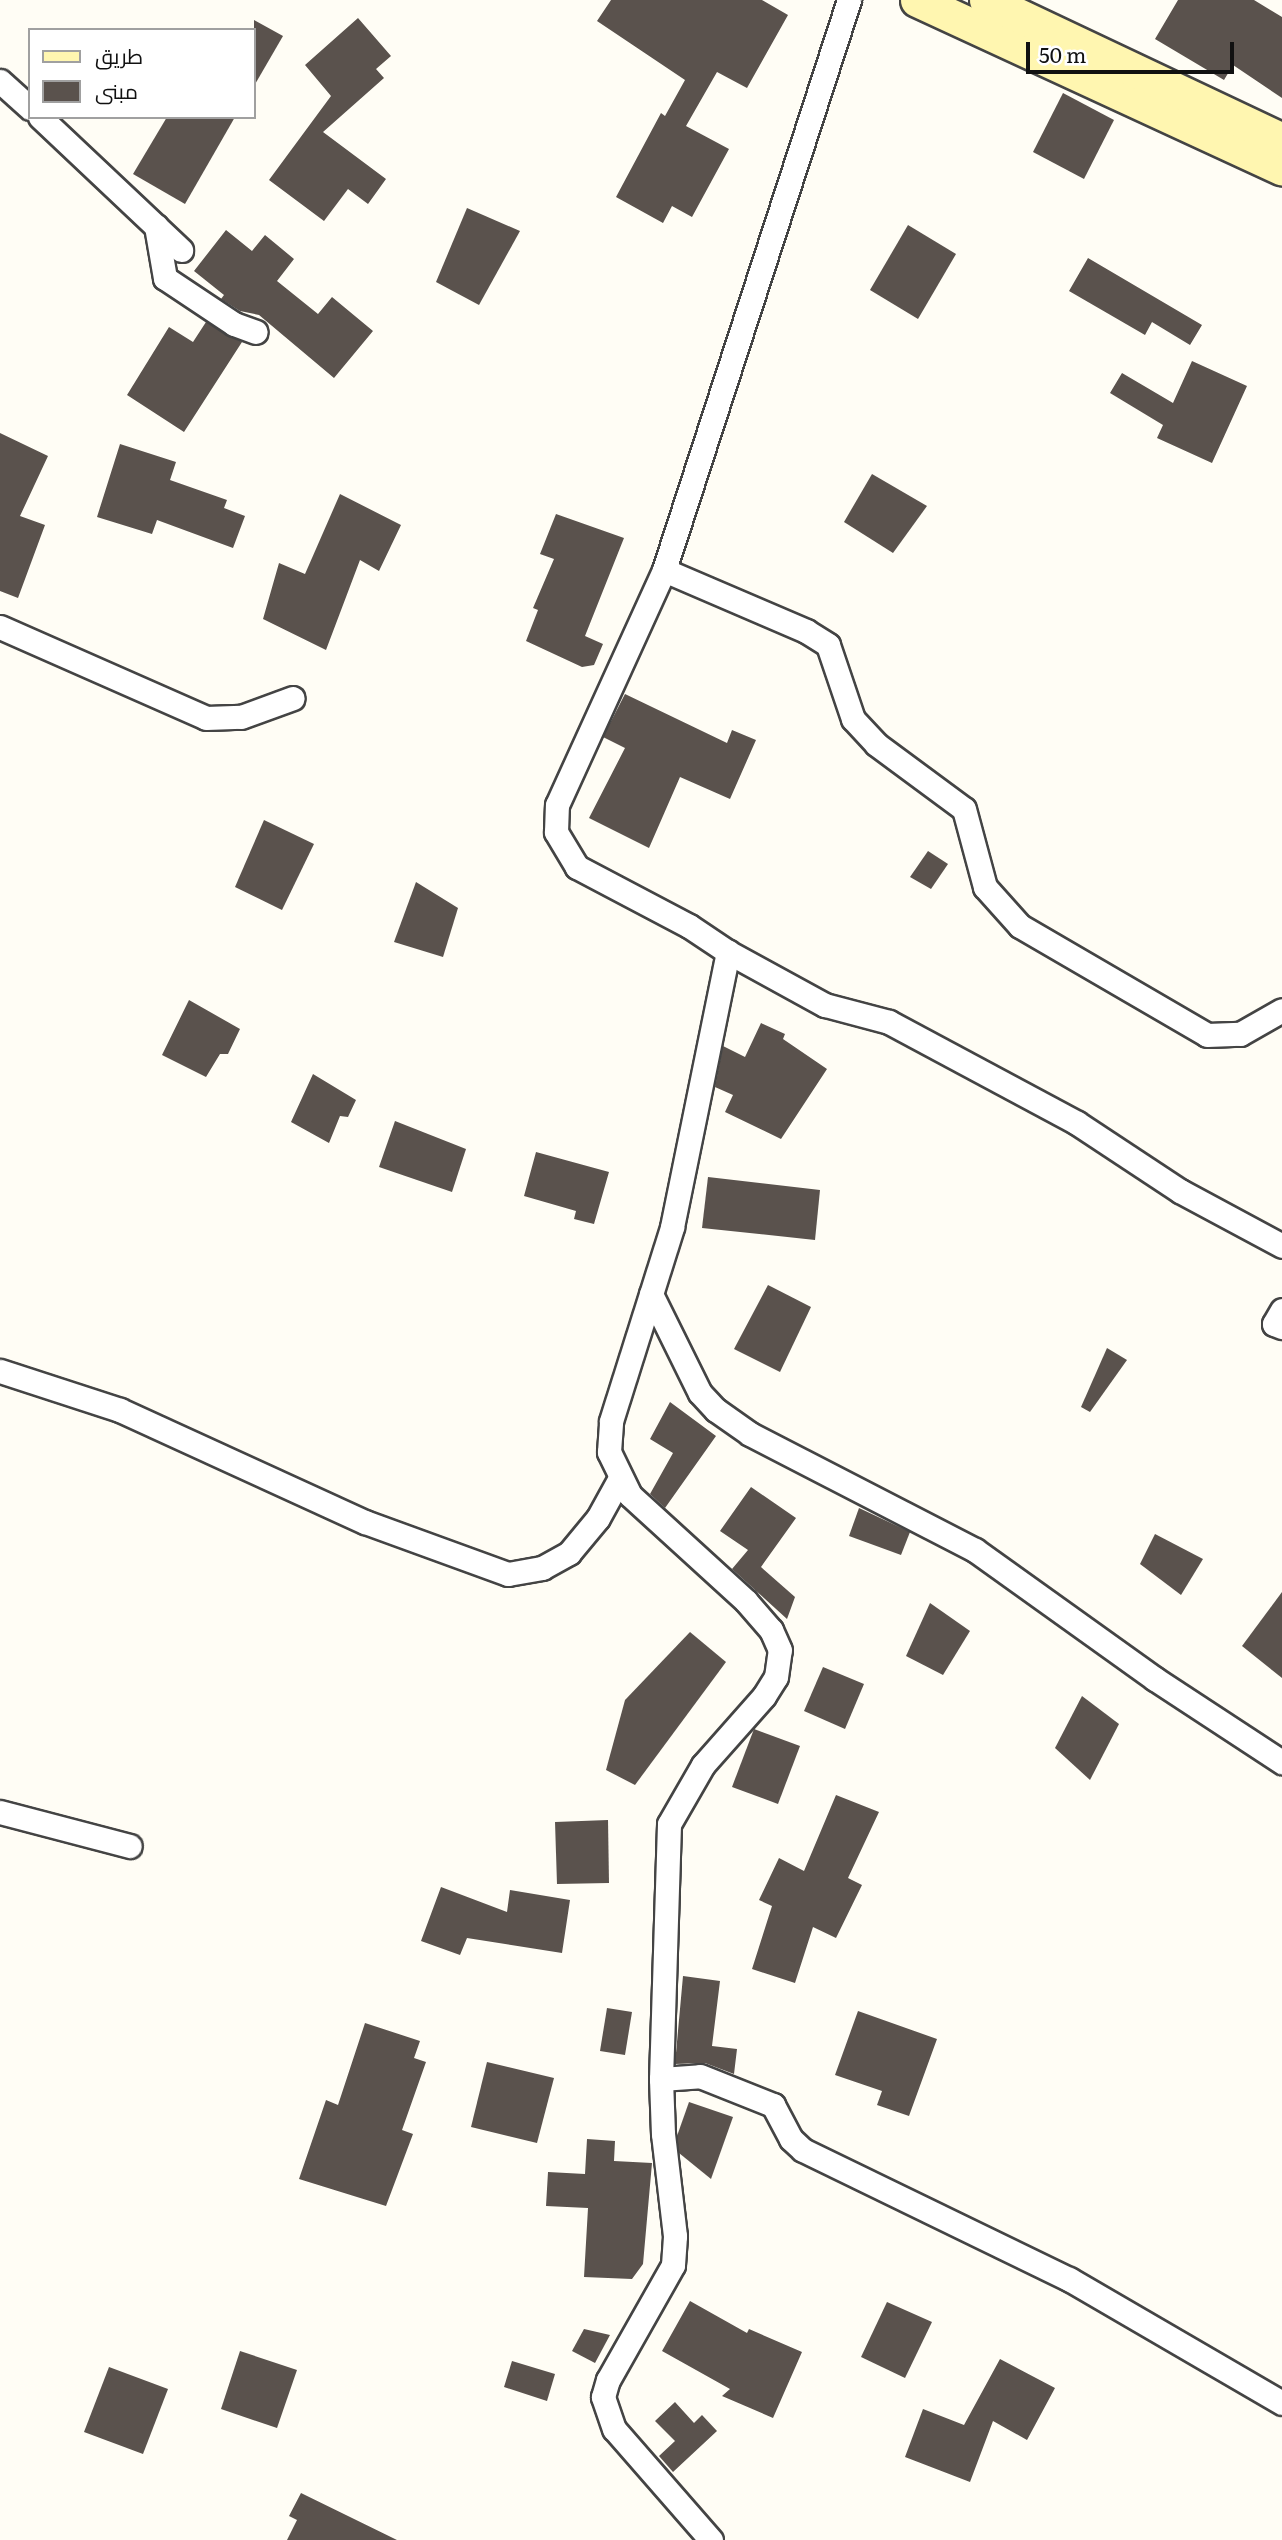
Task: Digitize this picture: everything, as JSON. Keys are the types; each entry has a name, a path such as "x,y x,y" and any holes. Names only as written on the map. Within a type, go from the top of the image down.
{"main road":[{"path":"917,0 1282,169"},
{"path":"986,0 1282,140"}],"street":[{"path":"849,0 664,570 557,805 556,832 577,867 689,926 728,952 825,1005 889,1022 1077,1123 1180,1191 1282,1246"},
{"path":"0,81 28,106"},
{"path":"42,119 181,250"},
{"path":"156,226 165,278 234,324 256,332"},
{"path":"664,570 806,631 828,645 853,719 876,744 964,809 985,887 1020,926 1207,1035 1240,1034 1282,1010"},
{"path":"0,627 206,718 241,717 293,698"},
{"path":"711,2540 614,2429 603,2397 608,2380 673,2266 675,2236 663,2134 662,2079 669,1824 703,1765 764,1696 776,1677 780,1650 771,1630 746,1601 629,1495 610,1452 611,1421 673,1227 728,952"},
{"path":"651,1294 700,1393 716,1410 750,1434 975,1550 1155,1679 1282,1762"},
{"path":"1282,1310 1274,1324 1282,1327"},
{"path":"0,1371 120,1410 365,1522 508,1574 542,1568 569,1553 598,1518 620,1478"},
{"path":"0,1812 130,1846"},
{"path":"662,2079 700,2076 772,2105 791,2139 803,2150 1069,2279 1282,2403"}],"building":[{"path":"611,0 762,0 788,15 747,88 717,72 686,126 729,149 692,217 672,206 663,223 616,197 661,113 665,116 685,80 597,21"},
{"path":"1178,0 1254,0 1282,17 1282,98 1233,65 1224,80 1155,39"},
{"path":"358,18 391,56 376,69 384,78 323,132 386,179 368,204 348,189 324,221 269,180 331,96 305,65"},
{"path":"254,20 283,36 256,83 256,28"},
{"path":"1063,93 1114,120 1084,179 1033,152"},
{"path":"166,119 234,119 185,204 133,174"},
{"path":"467,208 520,231 479,305 436,282"},
{"path":"908,225 956,254 918,319 870,290"},
{"path":"226,230 252,251 265,235 294,259 277,281 318,314 332,297 373,331 334,378 259,315 240,311 221,299 224,295 194,271"},
{"path":"1088,258 1202,325 1190,345 1152,322 1145,335 1069,291"},
{"path":"206,322 242,342 184,432 127,395 169,327 193,342"},
{"path":"1192,361 1247,386 1212,463 1157,438 1163,425 1110,393 1122,373 1173,403"},
{"path":"0,433 48,456 20,516 45,525 18,598 0,591"},
{"path":"120,444 176,462 170,480 227,500 224,508 245,516 233,548 157,520 152,534 97,517"},
{"path":"872,474 927,506 893,553 844,522"},
{"path":"340,494 401,525 379,571 360,560 326,650 263,619 279,563 305,574"},
{"path":"556,514 624,538 585,636 603,644 594,665 582,667 526,641 538,610 533,608 554,559 540,554"},
{"path":"625,694 727,743 732,730 756,740 730,799 680,777 649,848 589,818 625,748 603,737"},
{"path":"264,820 314,844 282,910 235,887"},
{"path":"928,851 948,864 931,889 910,877"},
{"path":"416,882 458,908 443,957 394,942"},
{"path":"189,1000 240,1029 228,1054 220,1054 206,1077 162,1055"},
{"path":"761,1023 785,1034 783,1039 827,1069 781,1139 725,1112 733,1095 715,1087 723,1046 745,1057"},
{"path":"313,1074 356,1100 348,1117 340,1116 329,1143 291,1122"},
{"path":"395,1121 466,1149 452,1192 379,1167"},
{"path":"536,1152 609,1172 594,1224 574,1219 576,1211 524,1196"},
{"path":"708,1177 820,1190 815,1240 702,1228"},
{"path":"768,1285 811,1307 780,1372 734,1349"},
{"path":"1107,1348 1127,1360 1090,1412 1081,1407"},
{"path":"670,1402 716,1436 665,1508 650,1494 673,1453 650,1439"},
{"path":"751,1487 796,1518 761,1567 795,1597 787,1619 732,1569 748,1550 720,1531"},
{"path":"859,1508 910,1532 901,1555 849,1536"},
{"path":"1155,1534 1203,1559 1181,1595 1140,1564"},
{"path":"1282,1592 1282,1678 1242,1646"},
{"path":"930,1603 970,1631 943,1675 906,1656"},
{"path":"690,1632 726,1662 635,1785 606,1770 625,1700"},
{"path":"823,1667 864,1684 845,1729 804,1711"},
{"path":"1082,1696 1119,1724 1090,1780 1055,1748"},
{"path":"754,1729 800,1746 778,1804 732,1787"},
{"path":"836,1795 879,1812 848,1878 862,1885 836,1938 813,1927 795,1983 752,1969 772,1906 759,1900 779,1858 804,1871"},
{"path":"608,1820 609,1883 557,1884 555,1822"},
{"path":"441,1887 507,1912 510,1890 570,1900 562,1953 467,1938 460,1955 421,1941"},
{"path":"683,1976 720,1981 712,2046 737,2049 734,2074 705,2063 675,2064"},
{"path":"607,2008 632,2012 625,2055 600,2051"},
{"path":"858,2011 937,2039 909,2116 877,2105 882,2091 835,2075"},
{"path":"365,2023 420,2041 414,2058 426,2062 402,2130 413,2134 386,2206 299,2179 326,2100 338,2105"},
{"path":"487,2062 554,2078 537,2143 471,2127"},
{"path":"689,2102 733,2117 711,2179 679,2153 677,2136"},
{"path":"587,2139 615,2141 614,2161 652,2163 643,2264 632,2279 584,2277 588,2208 546,2206 548,2172 585,2174"},
{"path":"690,2301 747,2333 749,2329 802,2352 773,2418 722,2396 730,2389 662,2351"},
{"path":"887,2302 932,2322 905,2378 861,2357"},
{"path":"584,2329 610,2335 595,2363 572,2351"},
{"path":"240,2351 297,2370 277,2428 221,2409"},
{"path":"1000,2359 1055,2388 1027,2440 993,2421 970,2482 905,2457 923,2409 964,2425"},
{"path":"512,2361 555,2374 547,2401 504,2387"},
{"path":"109,2367 168,2389 143,2454 84,2432"},
{"path":"675,2402 694,2423 702,2415 717,2431 673,2472 659,2456 675,2441 655,2421"},
{"path":"301,2493 397,2540 287,2540 297,2520 289,2516"}]}
